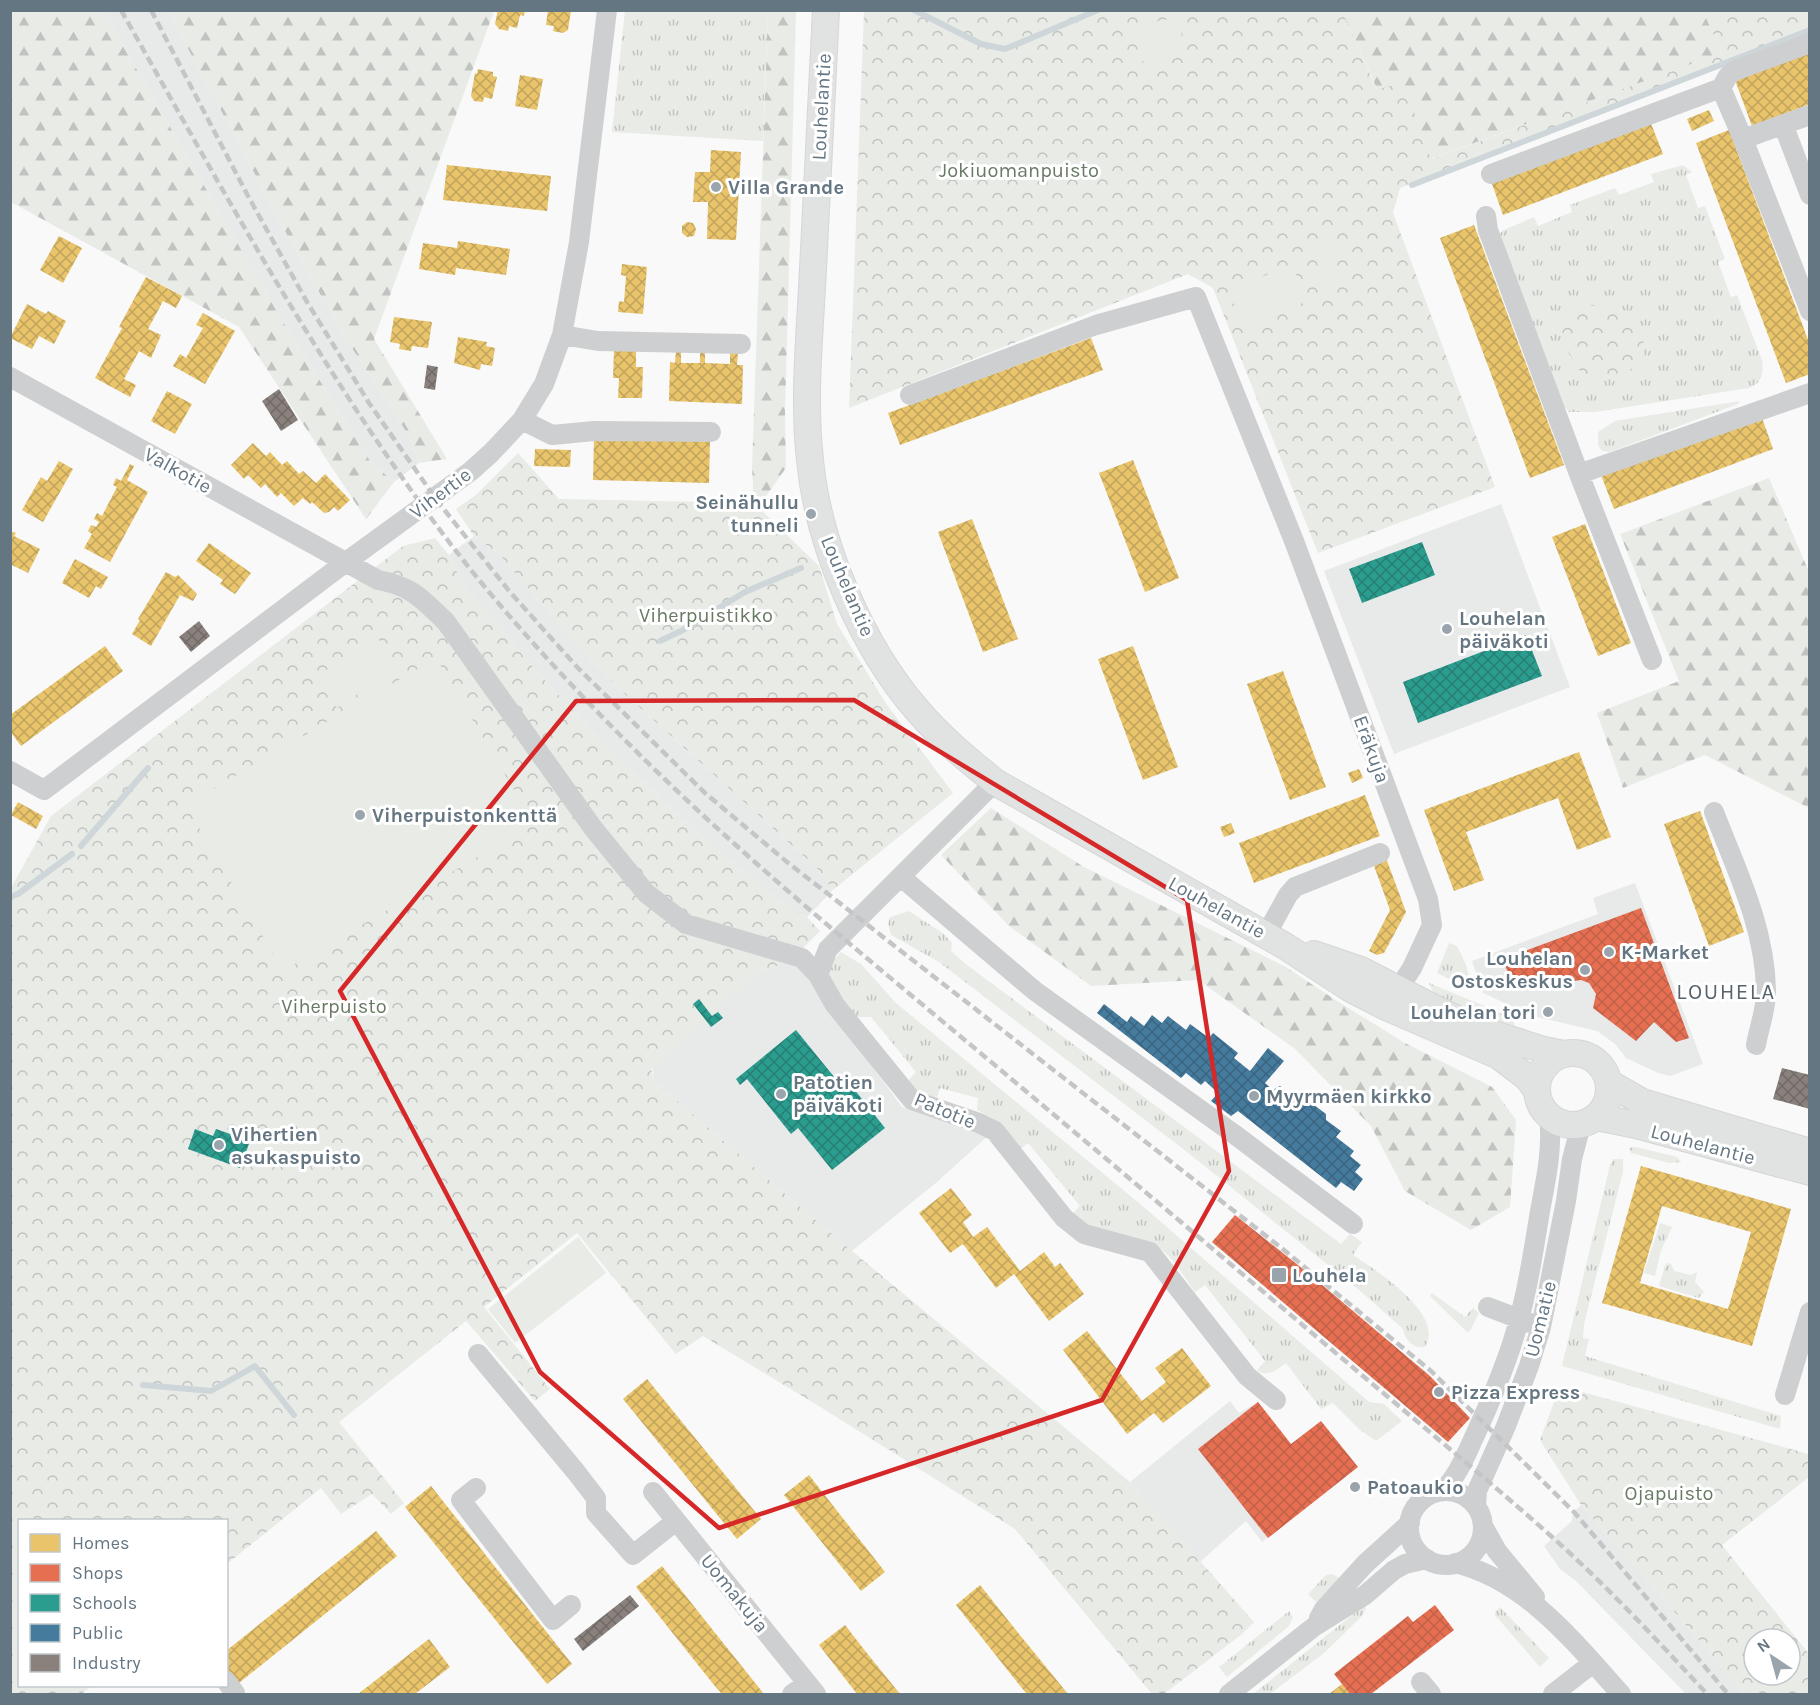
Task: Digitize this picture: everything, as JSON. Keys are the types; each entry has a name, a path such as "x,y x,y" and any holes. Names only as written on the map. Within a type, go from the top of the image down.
{"main road":[{"name":"Louhelantie","path":"826,10 809,351 808,428 815,496 821,524 845,591 897,686 918,712 955,749 995,782 1275,940 1351,990 1438,1010 1484,1031 1564,1054"},
{"name":"Louhelantie","path":"1392,998 1498,1056 1528,1078 1537,1091"},
{"path":"1579,1053 1590,1057 1599,1063 1609,1083 1610,1092 1607,1103 1589,1121 1565,1124 1548,1116 1540,1103 1537,1091 1539,1077 1544,1068 1553,1059 1564,1054 1579,1053"},
{"name":"Louhelantie","path":"1609,1083 1642,1102 1809,1152"},
{"name":"Louhelantie","path":"1589,1121 1636,1125 1809,1172"}],"street":[{"name":"Vihertie","path":"10,771 44,790 346,562 471,471 522,420 543,384 562,335 579,242 607,10"},
{"path":"1491,174 1721,88 1734,71 1809,43"},
{"path":"1721,88 1809,311"},
{"path":"1743,139 1809,115"},
{"path":"1783,124 1809,195"},
{"path":"1486,216 1488,230 1579,474 1652,660"},
{"name":"Eräkuja","path":"910,395 1096,325 1196,297 1273,486 1428,899 1432,925 1412,968 1392,998"},
{"path":"562,335 598,340 741,344"},
{"name":"Valkotie","path":"10,377 378,580 396,583 416,593 446,622 593,828 646,893 686,924 802,958 818,975"},
{"path":"1579,474 1809,393"},
{"path":"522,420 552,435 594,431 711,432"},
{"path":"818,975 828,949 995,782"},
{"path":"1714,812 1746,893 1762,944 1767,992 1756,1045"},
{"path":"1275,940 1288,895 1295,887 1380,853"},
{"path":"901,877 1035,991 1234,1134 1353,1224"},
{"name":"Patotie","path":"818,975 835,1005 912,1100 979,1123 995,1131 1064,1218 1084,1234 1150,1252 1247,1376 1276,1400"},
{"name":"Uomatie","path":"1442,1491 1457,1475 1507,1360 1519,1320 1530,1272 1550,1156 1551,1131 1548,1116"},
{"name":"Uomatie","path":"1476,1506 1477,1491 1506,1426 1541,1327 1572,1159 1589,1121"},
{"path":"1488,1307 1541,1327"},
{"path":"1785,1395 1809,1312"},
{"path":"478,1354 576,1472 596,1498 596,1513 633,1555 676,1521"},
{"path":"476,1488 461,1500 553,1620 571,1605"},
{"path":"1483,1526 1476,1550 1465,1559 1446,1564 1427,1559 1417,1551 1412,1542 1410,1523 1413,1511 1421,1501 1431,1494 1442,1491 1461,1494 1476,1506 1483,1526 1497,1551 1548,1616 1621,1695"},
{"name":"Uomakuja","path":"653,1492 805,1691"},
{"path":"1315,1626 1324,1609 1358,1572 1387,1542 1410,1523"},
{"path":"1229,1695 1315,1626 1365,1595 1394,1570 1405,1564 1427,1559"},
{"path":"1455,1563 1481,1570 1494,1577 1548,1616"},
{"path":"1553,1695 1593,1663"}],"highlighted area":[{"path":"854,700 1187,900 1229,1171 1102,1400 719,1528 540,1372 340,991 576,701"}],"shaded area":[{"path":"103,11 168,11 341,331 409,436 419,463 394,482 370,461 280,317"},
{"name":"Louhelan päiväkoti","path":"1501,504 1570,687 1394,754 1324,571"},
{"path":"474,536 499,554 576,644 617,687 817,868 833,890 807,917 791,910 698,834 610,750 537,672 462,583 449,555"},
{"path":"1635,883 1703,1064 1670,1076 1626,1058 1615,1044 1597,1031 1533,1016 1483,993 1472,961 1598,914 1593,898"},
{"name":"Patotien päiväkoti","path":"793,958 902,1107 989,1135 937,1182 852,1251 654,1081 652,1065 701,966"},
{"path":"1230,1401 1239,1413 1258,1402 1291,1444 1321,1421 1358,1467 1262,1542 1246,1521 1200,1562 1130,1482"},
{"path":"1581,1505 1745,1694 1686,1694 1576,1581 1560,1569 1544,1546 1571,1522 1574,1512"}],"green space":[{"path":"11,10 103,11 280,317 370,461 394,482 366,519 239,327 11,202"},
{"path":"168,11 494,11 374,339 447,459 419,463 409,436 341,331 292,244"},
{"path":"625,11 768,11 763,141 612,132"},
{"path":"768,11 796,11 785,413 786,468 759,506 754,503 752,468"},
{"name":"Jokiuomanpuisto","path":"864,11 1342,11 1377,90 1402,82 1431,159 1722,53 1703,11 1809,11 1809,34 1400,188 1393,213 1495,487 1318,553 1213,288 1188,274 849,408"},
{"path":"1342,11 1703,11 1722,53 1430,159 1402,83 1378,91"},
{"path":"1178,17 1186,56 1144,65 1136,26"},
{"path":"1683,165 1692,172 1686,175 1698,208 1705,206 1725,259 1718,262 1731,297 1737,295 1762,360 1761,377 1749,388 1595,412 1569,412 1564,406 1499,234 1534,217 1538,226 1572,212 1570,205 1615,188 1619,195 1654,182 1651,174"},
{"path":"1332,244 1342,286 1324,290 1314,249"},
{"path":"1292,264 1307,301 1244,328 1228,291"},
{"path":"1583,303 1618,314 1637,329 1643,339 1644,350 1640,363 1613,377 1599,378 1583,375 1566,346 1562,325 1564,316 1571,308"},
{"path":"1740,401 1738,404 1610,452 1602,451 1598,445 1598,432 1615,421"},
{"name":"Viherpuistikko","path":"518,453 559,499 754,503 819,566 837,624 885,702 953,793 833,890 817,868 617,687 576,644 499,554 474,536 456,509 476,495"},
{"path":"1769,478 1809,572 1809,808 1705,755 1623,788 1597,713 1679,681 1620,534"},
{"name":"Viherpuisto","path":"435,538 449,555 462,583 537,672 610,750 698,834 791,910 807,917 820,931 793,958 752,978 651,1069 654,1081 852,1251 1130,1482 1254,1622 1242,1634 1164,1694 1152,1694 1015,1529 703,1336 676,1354 577,1233 484,1307 550,1389 535,1401 466,1321 339,1422 404,1503 391,1514 372,1494 341,1514 321,1488 228,1563 228,1519 18,1519 18,1687 91,1687 81,1694 11,1694 11,888 51,816 403,546"},
{"path":"376,636 397,667 337,708 316,677"},
{"name":"Viherpuistonkenttä","path":"436,658 534,824 283,971 186,805"},
{"path":"991,808 1084,867 1286,967 1405,1043 1492,1087 1516,1120 1510,1207 1471,1230 1405,1191 1371,1126 1294,1048 1198,980 1091,986 1009,926 941,855"},
{"path":"909,911 944,934 952,943 951,951 967,965 1341,1244 1350,1234 1362,1242 1353,1255 1391,1282 1417,1307 1426,1321 1429,1334 1425,1347 1417,1347 1410,1343 1403,1329 1358,1289 1187,1152 939,962 891,935 888,924 890,917"},
{"path":"1449,943 1457,946 1466,965 1473,991 1437,973"},
{"path":"841,952 861,964 896,1003 1139,1203 1369,1402 1384,1404 1402,1421 1376,1441 1360,1430 1333,1403 1321,1409 1286,1363 1268,1373 1257,1370 1265,1361 1205,1285 1195,1292 1163,1251 1152,1245 1092,1227 1072,1214 1080,1206 1028,1143 1019,1150 994,1119 977,1110 978,1098 940,1088 936,1100 921,1096 907,1082 916,1072 871,1017 857,1017 833,989 827,968"},
{"path":"1429,983 1506,1015 1514,1020 1514,1030 1453,1010 1435,994"},
{"path":"1636,1147 1677,1157 1681,1162 1669,1163 1631,1153 1629,1148"},
{"path":"1613,1159 1623,1159 1623,1172 1584,1324 1583,1338 1589,1339 1585,1356 1781,1416 1780,1429 1562,1366"},
{"path":"1660,1223 1672,1227 1661,1250 1655,1276 1644,1273"},
{"path":"578,1237 606,1273 515,1343 488,1309"},
{"path":"1666,1263 1671,1264 1674,1271 1691,1275 1697,1272 1695,1282 1704,1292 1699,1298 1659,1286"},
{"path":"1432,1293 1465,1317 1473,1308 1479,1313 1470,1331 1467,1332 1430,1296"},
{"name":"Ojapuisto","path":"1560,1386 1809,1454 1809,1477 1722,1545 1787,1627 1742,1627 1742,1687 1802,1687 1802,1645 1809,1654 1809,1694 1745,1694 1581,1505 1540,1440"},
{"path":"1332,1574 1340,1578 1316,1602 1308,1594 1326,1575"},
{"path":"1365,1605 1363,1615 1324,1653 1270,1694 1253,1694"},
{"path":"1500,1607 1549,1658 1540,1667 1495,1615"},
{"path":"1289,1611 1293,1617 1289,1626 1227,1677 1219,1667"}],"building: Homes":[{"path":"498,10 525,10 524,16 520,15 517,28 509,26 508,31 499,29 495,24"},
{"path":"548,10 571,10 568,30 563,33 553,31 554,26 546,25"},
{"path":"1810,52 1810,104 1752,126 1735,80"},
{"path":"478,69 493,72 493,76 497,77 492,99 484,97 483,102 474,101 471,96 475,73 477,74"},
{"path":"520,75 543,79 537,110 515,106"},
{"path":"1709,110 1714,121 1692,131 1687,119"},
{"path":"1650,121 1663,154 1503,215 1491,181"},
{"path":"1729,130 1810,345 1810,374 1786,383 1696,143"},
{"name":"Villa Grande","path":"711,150 741,152 736,240 707,239 708,202 693,202 695,172 710,172"},
{"path":"447,165 551,176 547,211 443,200"},
{"path":"687,222 693,223 696,229 694,236 687,237 682,233 682,226"},
{"path":"1474,225 1564,465 1530,478 1440,238"},
{"path":"59,236 82,248 63,283 40,270"},
{"path":"458,241 510,249 506,275 456,268 455,275 419,269 423,243 457,248"},
{"path":"622,264 647,267 643,314 618,312 619,301 624,302 626,276 621,275"},
{"path":"146,277 182,296 176,308 163,301 148,329 161,335 151,358 139,351 124,379 136,385 130,397 95,378"},
{"path":"27,304 46,314 48,311 66,321 54,344 39,336 32,349 10,338"},
{"path":"203,313 235,331 205,384 173,366 180,354 186,358 203,328 196,325"},
{"path":"394,317 432,322 428,348 412,346 411,351 399,349 400,344 390,342"},
{"path":"458,337 487,342 486,346 495,348 492,366 481,364 480,370 454,363"},
{"path":"1091,338 1103,370 900,445 888,413"},
{"path":"614,350 636,351 636,367 643,367 642,398 618,398 619,378 613,378"},
{"path":"676,350 681,351 681,363 700,363 700,352 705,352 705,363 730,364 730,353 738,353 737,365 743,365 742,404 669,401 670,362 675,363"},
{"path":"167,391 192,404 175,434 151,421"},
{"path":"1761,415 1773,449 1614,509 1601,475"},
{"path":"594,437 710,440 709,483 593,480"},
{"path":"253,443 266,456 270,452 282,465 287,461 299,474 303,471 316,483 325,474 350,500 338,511 334,507 324,513 312,502 310,504 303,498 294,506 281,493 277,497 265,484 261,488 248,475 244,479 231,465"},
{"path":"535,449 571,450 570,467 534,466"},
{"path":"1133,460 1179,578 1145,592 1099,473"},
{"path":"59,461 73,469 43,522 22,510 41,477 47,481"},
{"path":"130,464 134,466 127,480 148,492 110,562 84,548 92,534 88,531 91,525 96,527 99,522 94,519 97,513 102,516 117,487 113,485 116,478 121,481"},
{"path":"972,519 1018,639 983,652 938,532"},
{"path":"1585,524 1631,643 1598,656 1552,537"},
{"path":"10,531 16,533 14,536 40,549 28,573 10,564"},
{"path":"209,543 251,573 235,594 220,584 223,580 196,561"},
{"path":"75,559 108,577 101,589 96,586 89,598 62,583"},
{"path":"166,572 175,577 178,575 197,594 193,601 180,595 151,646 132,634 140,620 138,619"},
{"path":"105,646 123,671 21,746 10,731 10,715"},
{"path":"1133,646 1178,767 1143,780 1098,659"},
{"path":"1283,671 1326,787 1290,800 1247,684"},
{"path":"1579,752 1611,837 1577,850 1558,798 1466,832 1484,880 1454,891 1424,810"},
{"path":"1359,769 1363,778 1352,783 1348,773"},
{"path":"1365,795 1380,836 1254,883 1239,843"},
{"path":"18,802 43,816 36,829 11,815"},
{"path":"1700,811 1744,932 1709,946 1664,824"},
{"path":"1231,823 1235,833 1224,837 1220,827"},
{"path":"1386,858 1406,912 1384,953 1377,955 1369,951 1390,910 1373,863"},
{"path":"1641,1166 1791,1209 1752,1346 1602,1303","holes":["1662,1206 1751,1232 1728,1309 1640,1283"]},
{"path":"951,1188 972,1215 963,1222 973,1237 987,1227 1020,1271 1044,1252 1055,1267 1060,1263 1084,1294 1049,1321 1014,1274 996,1288 963,1244 950,1253 919,1213"},
{"path":"1087,1331 1142,1401 1166,1382 1155,1368 1182,1348 1211,1386 1163,1423 1154,1413 1127,1434 1063,1350"},
{"path":"647,1379 761,1519 737,1539 623,1399"},
{"path":"809,1475 885,1572 861,1591 784,1495"},
{"path":"431,1486 572,1664 547,1684 405,1507"},
{"path":"376,1531 397,1556 234,1687 228,1680 228,1649"},
{"path":"662,1566 764,1694 722,1694 714,1685 636,1587"},
{"path":"980,1585 1068,1694 1027,1694 1021,1687 956,1605"},
{"path":"845,1625 900,1694 857,1694 819,1645"},
{"path":"429,1639 450,1667 415,1694 358,1694"},
{"path":"1342,1684 1350,1694 1329,1694"}],"building: Shops":[{"name":"Louhelan Ostoskeskus","path":"1641,908 1689,1038 1676,1042 1654,1022 1636,1041 1593,1008 1596,994 1589,983 1581,980 1514,990 1503,959"},
{"path":"1235,1215 1430,1376 1470,1418 1448,1442 1212,1242"},
{"path":"1258,1402 1291,1444 1321,1421 1358,1467 1268,1538 1198,1449"},
{"path":"1435,1605 1454,1630 1371,1694 1350,1694 1334,1674 1408,1616 1413,1622"}],"building: Schools":[{"path":"1422,542 1435,575 1362,603 1349,569"},
{"path":"1526,635 1542,676 1418,723 1403,682"},
{"path":"699,999 712,1016 718,1012 723,1018 711,1027 693,1004"},
{"path":"796,1030 844,1089 850,1084 885,1128 832,1170 798,1128 791,1134 747,1079 740,1085 736,1079"},
{"name":"Vihertien asukaspuisto","path":"195,1129 213,1136 216,1129 250,1141 240,1168 188,1149"}],"building: Public":[{"name":"Myyrmäen kirkko","path":"1104,1004 1127,1022 1131,1016 1144,1026 1152,1015 1162,1023 1168,1016 1186,1030 1190,1024 1209,1038 1213,1033 1238,1053 1234,1058 1250,1071 1268,1048 1284,1061 1265,1083 1273,1090 1280,1086 1297,1099 1306,1099 1326,1114 1326,1120 1341,1131 1336,1137 1354,1151 1350,1156 1361,1165 1355,1172 1363,1179 1354,1191 1341,1182 1336,1188 1238,1111 1231,1116 1211,1101 1218,1093 1205,1081 1201,1085 1186,1073 1181,1078 1097,1013"}],"building: Industry":[{"path":"427,365 438,367 435,390 424,388"},
{"path":"279,389 298,420 281,431 262,401"},
{"path":"199,621 210,636 191,652 179,637"},
{"path":"1782,1068 1810,1075 1810,1109 1773,1099"},
{"path":"630,1595 639,1606 583,1651 574,1639"}],"waterway":[{"path":"914,10 981,44 1005,49 1098,10"},
{"path":"1412,185 1810,30"},
{"path":"660,641 683,630 745,592 801,568"},
{"path":"81,846 148,768"},
{"path":"10,897 18,894 72,854"},
{"path":"143,1385 211,1391 255,1366 294,1415"}],"railway":[{"path":"121,10 266,265 343,390 426,511 470,569 567,680 661,775 749,857 1551,1536 1611,1593 1707,1694"},
{"path":"151,10 248,196 307,302 369,403 438,502 510,592 577,667 705,793 787,862 1279,1246 1431,1371 1574,1512 1728,1694"}],"place":[{"name":"Villa Grande","path":"716,187"},
{"name":"Seinähullu tunneli","path":"811,514"},
{"name":"Louhelan päiväkoti","path":"1447,629"},
{"name":"Viherpuistonkenttä","path":"360,815"},
{"name":"K-Market","path":"1609,952"},
{"name":"Louhelan Ostoskeskus","path":"1585,970"},
{"name":"Louhelan tori","path":"1548,1012"},
{"name":"Patotien päiväkoti","path":"781,1094"},
{"name":"Myyrmäen kirkko","path":"1254,1096"},
{"name":"Vihertien asukaspuisto","path":"219,1145"},
{"name":"Louhela","path":"1279,1275"},
{"name":"Pizza Express","path":"1439,1392"},
{"name":"Patoaukio","path":"1355,1487"}],"district":[{"name":"LOUHELA","path":"1726,991"}]}
